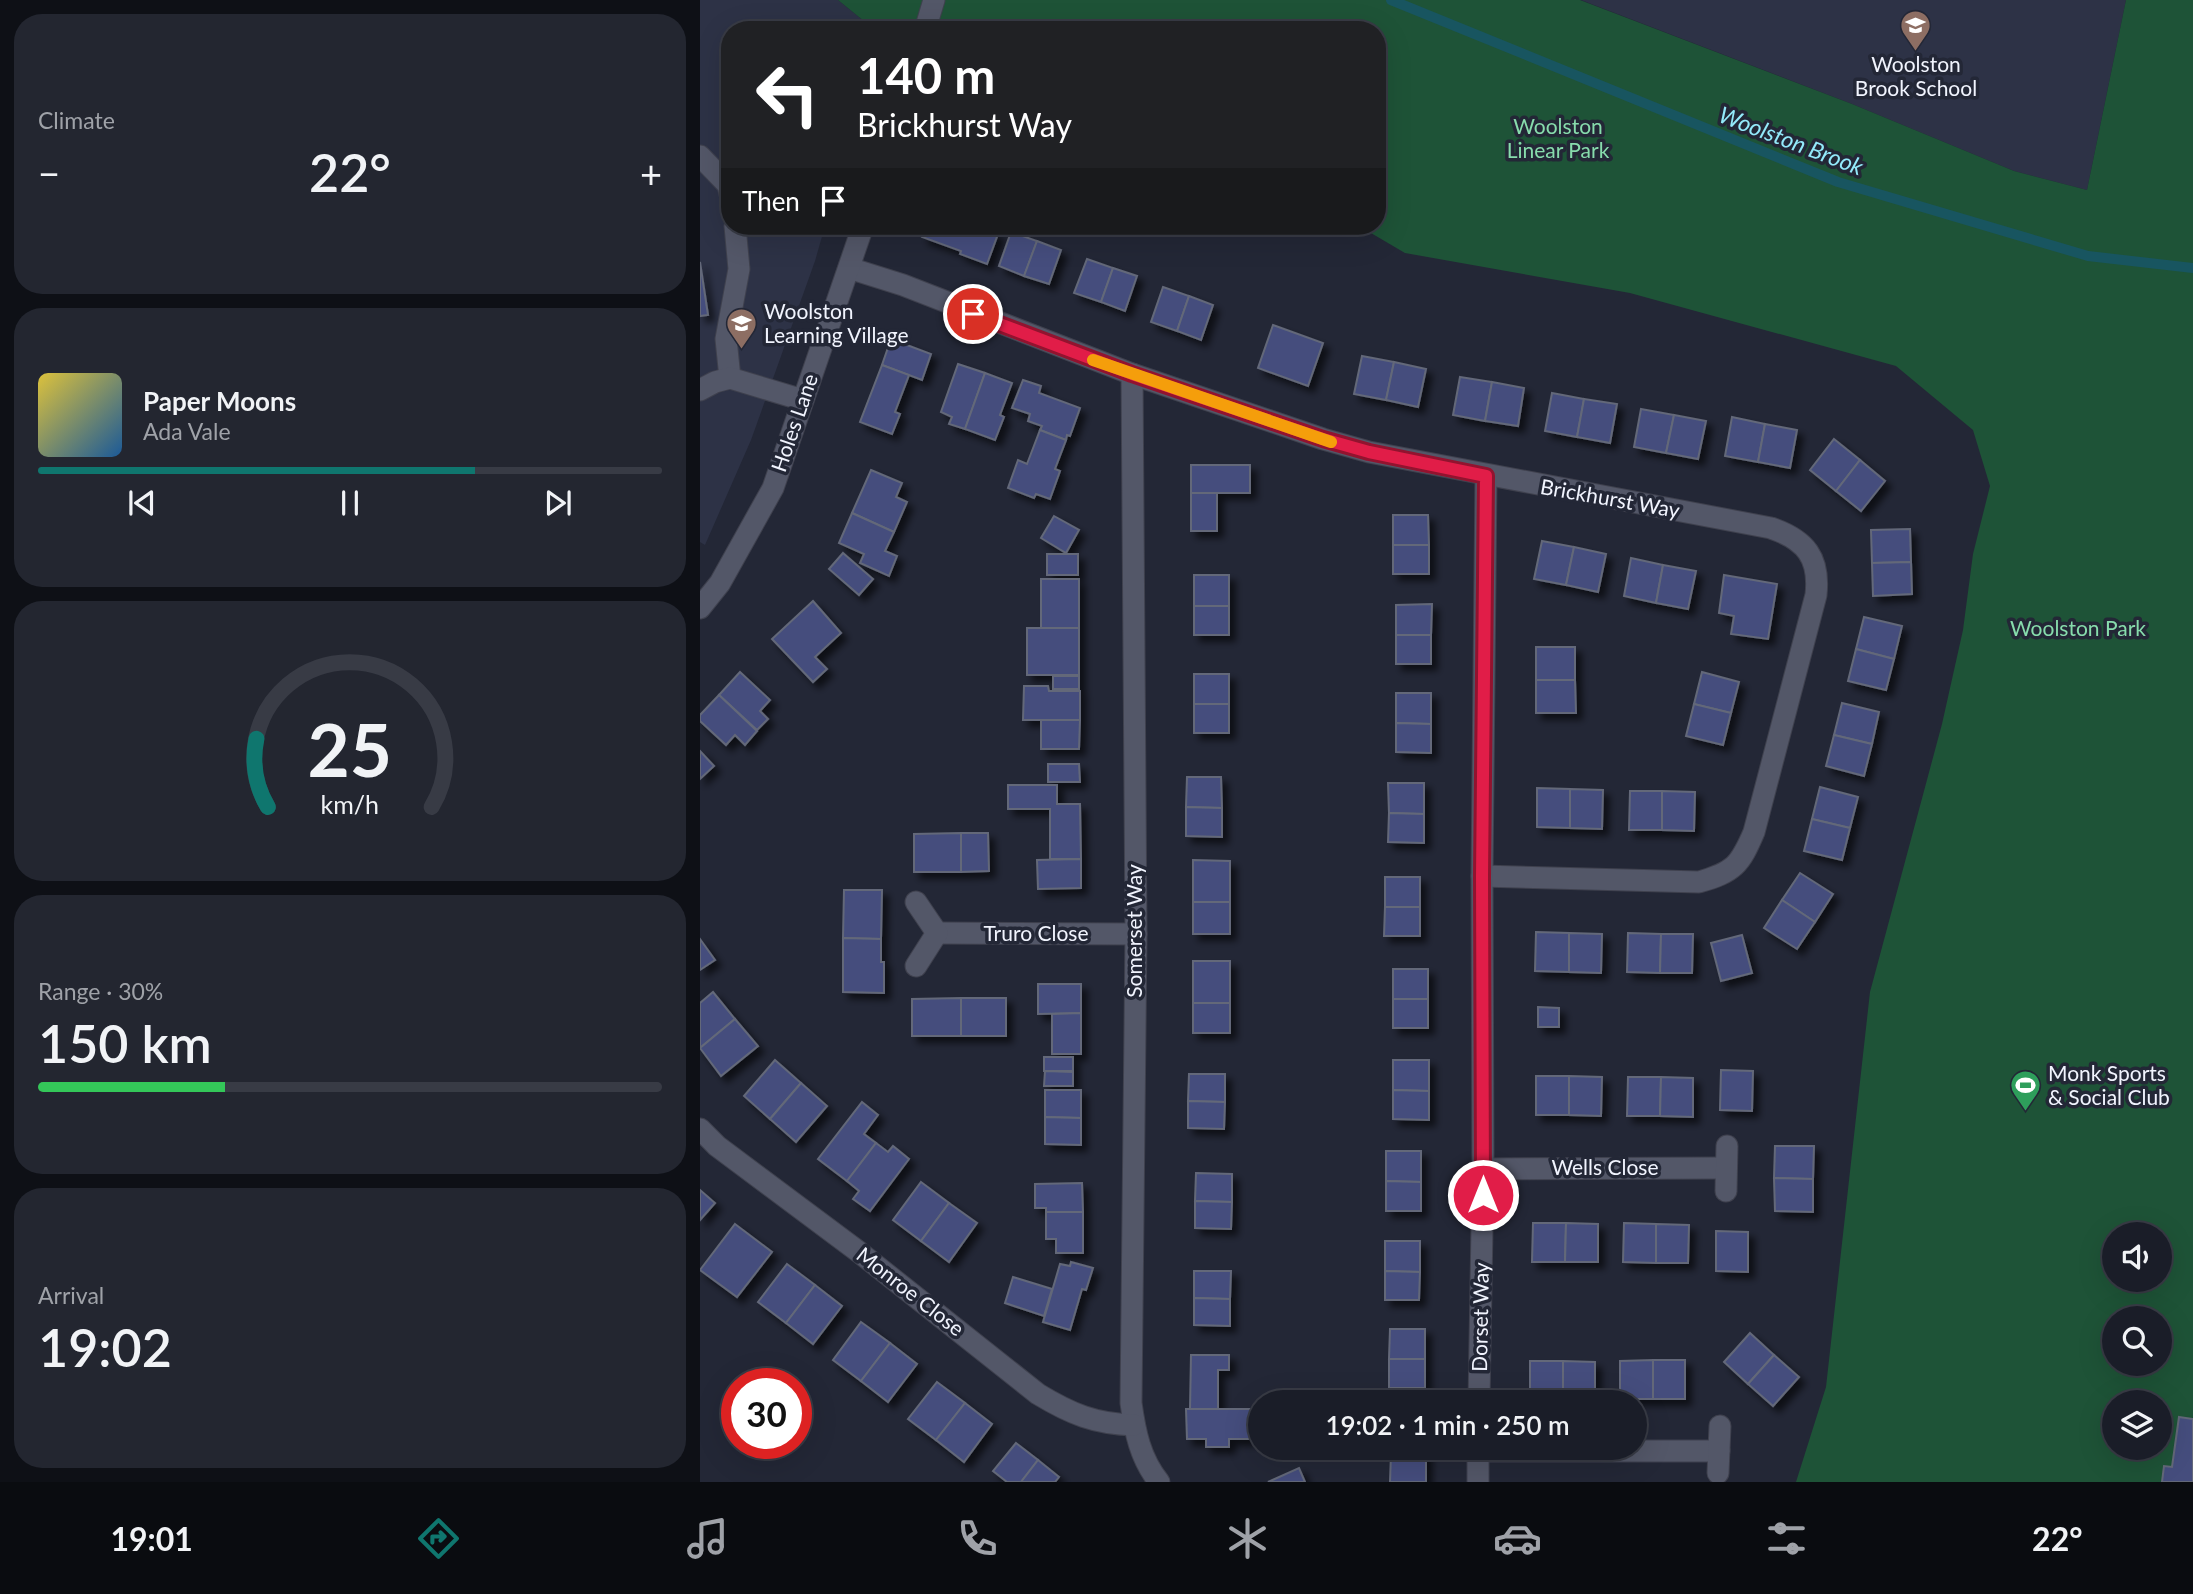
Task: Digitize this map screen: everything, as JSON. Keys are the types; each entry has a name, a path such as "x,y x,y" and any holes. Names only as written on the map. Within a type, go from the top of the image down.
{"street":[{"path":"928,21 934,0"},
{"path":"700,156 721,178"},
{"path":"730,378 726,339 739,269 736,235"},
{"name":"Holes Lane","path":"700,608 720,583 773,488 860,235"},
{"name":"Brickhurst Way","path":"849,268 903,285 1132,374 1334,442 1369,452 1486,476 1771,528 1800,542 1811,555 1817,582 1816,595 1754,832 1742,859 1722,876 1699,882 1482,876"},
{"name":"Somerset Way","path":"1132,374 1136,934 1131,1403 1144,1460 1158,1482"},
{"path":"700,390 730,378 803,400"},
{"name":"Dorset Way","path":"1479,1390 1483,1169 1482,876 1486,476"},
{"path":"916,902 937,933 916,966"},
{"name":"Truro Close","path":"937,933 1136,934"},
{"name":"Monroe Close","path":"700,1129 717,1146 859,1252 1038,1394 1066,1411 1084,1418 1110,1424 1134,1425"},
{"path":"1726,1191 1727,1146"},
{"name":"Wells Close","path":"1483,1169 1726,1168"},
{"path":"1718,1473 1720,1426"},
{"path":"1647,1450 1719,1451"},
{"path":"1478,1460 1478,1482"}],"shaded area":[{"name":"Woolston Learning Village","path":"700,0 838,0 864,21 721,21 721,235 822,235 751,440 705,545 700,542"},
{"name":"Woolston Brook School","path":"1581,0 2126,0 2087,190 2014,171 1852,104"}],"green space":[{"path":"838,0 1580,0 1852,104 2014,171 2087,190 2126,0 2193,0 2193,1482 1796,1482 1826,1387 1870,992 1942,724 1963,630 1973,554 1990,486 1973,430 1896,366 1630,293 1405,253 1374,235 1386,235 1386,21 864,21"}],"building":[{"path":"923,235 998,235 987,264 922,237"},
{"path":"1010,235 1020,235 1037,241 1024,276 999,266"},
{"path":"1037,241 1061,250 1049,284 1024,276"},
{"path":"1087,259 1113,268 1101,302 1074,293"},
{"path":"700,262 708,315 700,316"},
{"path":"1113,268 1137,276 1125,311 1101,302"},
{"path":"1163,287 1189,296 1177,331 1151,322"},
{"path":"1189,296 1213,305 1201,340 1177,331"},
{"path":"1273,325 1323,343 1308,386 1258,368"},
{"path":"891,339 931,354 922,380 882,365"},
{"path":"1362,356 1394,362 1386,400 1354,394"},
{"path":"1394,362 1426,369 1418,407 1386,400"},
{"path":"958,364 985,373 965,429 949,424 952,417 941,412"},
{"path":"882,365 909,375 895,412 900,414 892,434 860,422"},
{"path":"985,373 1012,383 1000,415 1004,417 995,440 965,429"},
{"path":"1460,377 1492,382 1485,421 1453,415"},
{"path":"1023,380 1041,386 1039,393 1080,408 1066,440 1040,430 1042,426 1028,421 1030,414 1012,408"},
{"path":"1492,382 1524,388 1518,426 1485,421"},
{"path":"1552,393 1584,399 1577,437 1545,431"},
{"path":"1584,399 1617,404 1610,443 1577,437"},
{"path":"1641,409 1674,415 1666,453 1634,447"},
{"path":"1674,415 1706,421 1698,459 1666,453"},
{"path":"1732,417 1765,424 1758,462 1725,456"},
{"path":"1765,424 1797,430 1790,468 1758,462"},
{"path":"1040,430 1066,440 1055,469 1060,471 1050,499 1036,494 1034,498 1008,488 1018,460 1027,464"},
{"path":"1834,439 1860,460 1836,491 1810,470"},
{"path":"1860,460 1885,481 1861,511 1836,491"},
{"path":"1191,465 1250,465 1250,493 1191,493"},
{"path":"871,470 902,483 896,497 907,502 894,532 852,513"},
{"path":"1191,493 1217,493 1217,531 1191,531"},
{"path":"852,513 894,532 885,551 897,556 889,576 860,563 864,554 839,543"},
{"path":"1393,515 1428,515 1429,545 1393,545"},
{"path":"1054,516 1079,530 1066,553 1041,538"},
{"path":"1910,529 1911,562 1872,563 1871,530"},
{"path":"1542,541 1574,547 1566,585 1534,579"},
{"path":"1393,545 1429,545 1429,574 1393,574"},
{"path":"1574,547 1606,554 1598,592 1566,585"},
{"path":"843,553 873,579 859,595 829,569"},
{"path":"1047,554 1078,554 1078,575 1047,575"},
{"path":"1631,558 1663,565 1656,603 1624,596"},
{"path":"1911,562 1912,594 1873,596 1872,563"},
{"path":"1663,565 1696,571 1688,609 1656,603"},
{"path":"1194,575 1229,575 1229,606 1194,606"},
{"path":"1724,575 1777,584 1768,639 1731,634 1734,616 1719,613"},
{"path":"1041,579 1079,579 1079,628 1041,628"},
{"path":"813,601 841,633 815,657 827,669 813,682 772,639"},
{"path":"1432,604 1431,635 1396,635 1396,605"},
{"path":"1194,606 1229,606 1229,635 1194,635"},
{"path":"1864,617 1902,626 1894,659 1856,649"},
{"path":"1027,628 1079,628 1079,675 1027,675"},
{"path":"1396,635 1431,635 1431,664 1396,664"},
{"path":"1536,647 1575,647 1575,680 1536,680"},
{"path":"1856,649 1894,659 1886,690 1848,681"},
{"path":"740,672 770,700 760,711 768,719 757,730 719,695"},
{"path":"1702,672 1739,682 1731,713 1694,704"},
{"path":"1194,674 1229,674 1229,704 1194,704"},
{"path":"1053,676 1079,676 1079,689 1053,689"},
{"path":"1536,680 1575,680 1576,713 1536,713"},
{"path":"1024,686 1048,686 1049,691 1080,691 1080,720 1023,720"},
{"path":"1396,693 1431,693 1431,724 1396,723"},
{"path":"719,695 757,731 745,745 735,735 726,745 700,721 700,715"},
{"path":"1842,703 1879,712 1872,744 1834,735"},
{"path":"1194,704 1229,704 1229,733 1194,733"},
{"path":"1694,704 1731,713 1723,745 1686,736"},
{"path":"1041,720 1080,720 1079,749 1041,749"},
{"path":"1396,723 1431,724 1431,753 1396,752"},
{"path":"1834,735 1872,744 1864,776 1826,766"},
{"path":"700,751 714,766 700,779"},
{"path":"1048,764 1079,764 1080,782 1048,782"},
{"path":"1187,777 1221,777 1222,808 1186,807"},
{"path":"1388,783 1424,783 1424,814 1389,813"},
{"path":"1008,785 1057,785 1057,804 1080,804 1081,859 1050,859 1050,809 1008,809"},
{"path":"1820,787 1858,797 1850,828 1812,819"},
{"path":"1537,788 1570,789 1570,828 1537,827"},
{"path":"1570,789 1603,790 1602,829 1570,828"},
{"path":"1630,791 1662,791 1662,830 1629,830"},
{"path":"1662,791 1695,792 1694,831 1662,830"},
{"path":"1186,807 1222,808 1222,837 1186,836"},
{"path":"1389,813 1424,814 1424,843 1388,842"},
{"path":"1812,819 1850,828 1842,860 1804,851"},
{"path":"961,833 988,833 989,871 961,872"},
{"path":"961,833 961,872 914,872 914,834"},
{"path":"1081,859 1081,888 1038,889 1037,860"},
{"path":"1193,860 1230,861 1230,902 1193,902"},
{"path":"1800,873 1833,894 1815,922 1782,900"},
{"path":"1385,877 1420,877 1420,907 1385,907"},
{"path":"844,890 882,890 881,939 843,938"},
{"path":"1782,900 1815,922 1797,949 1764,928"},
{"path":"1193,902 1230,902 1230,934 1193,934"},
{"path":"1385,907 1420,907 1420,936 1384,936"},
{"path":"1536,932 1569,933 1569,972 1535,971"},
{"path":"1569,933 1602,934 1601,973 1569,972"},
{"path":"1628,933 1661,934 1660,973 1627,972"},
{"path":"1661,934 1693,934 1692,973 1660,973"},
{"path":"1742,935 1752,973 1721,981 1711,943"},
{"path":"843,938 881,939 884,993 843,992"},
{"path":"700,939 715,960 700,970"},
{"path":"1193,961 1230,961 1230,1003 1193,1003"},
{"path":"1393,969 1428,969 1428,999 1393,999"},
{"path":"1038,984 1081,984 1081,1013 1038,1014"},
{"path":"713,992 735,1019 700,1048 700,1003"},
{"path":"961,998 1006,998 1006,1036 961,1036"},
{"path":"961,998 961,1036 912,1036 912,999"},
{"path":"1393,999 1428,999 1428,1028 1393,1028"},
{"path":"1193,1003 1230,1003 1230,1033 1193,1033"},
{"path":"1538,1007 1559,1008 1559,1027 1538,1027"},
{"path":"1081,1013 1081,1054 1052,1054 1052,1014"},
{"path":"735,1019 758,1046 721,1076 700,1048"},
{"path":"1044,1057 1073,1057 1073,1071 1044,1071"},
{"path":"775,1060 801,1083 770,1119 744,1096"},
{"path":"1393,1060 1429,1060 1429,1091 1393,1090"},
{"path":"1721,1070 1753,1071 1752,1111 1720,1110"},
{"path":"1045,1071 1073,1072 1073,1086 1044,1086"},
{"path":"1189,1074 1225,1074 1225,1102 1188,1101"},
{"path":"1536,1076 1569,1076 1569,1115 1536,1115"},
{"path":"1569,1076 1602,1077 1601,1116 1569,1115"},
{"path":"1628,1077 1661,1077 1660,1116 1627,1116"},
{"path":"1661,1077 1693,1078 1693,1117 1660,1116"},
{"path":"801,1083 827,1106 796,1142 770,1119"},
{"path":"1045,1090 1081,1090 1081,1118 1045,1117"},
{"path":"1393,1090 1429,1091 1429,1120 1393,1119"},
{"path":"1188,1101 1225,1102 1224,1129 1188,1128"},
{"path":"862,1102 878,1115 864,1134 876,1143 847,1181 818,1159"},
{"path":"1045,1117 1081,1118 1081,1145 1045,1144"},
{"path":"876,1143 888,1152 893,1146 909,1159 870,1211 853,1199 859,1191 847,1181"},
{"path":"1775,1146 1814,1146 1813,1179 1774,1178"},
{"path":"1386,1151 1421,1151 1421,1182 1386,1181"},
{"path":"1196,1173 1232,1174 1232,1202 1195,1201"},
{"path":"1774,1178 1813,1179 1813,1212 1775,1211"},
{"path":"1386,1181 1421,1182 1421,1211 1386,1211"},
{"path":"921,1182 949,1203 921,1241 893,1220"},
{"path":"1082,1183 1083,1212 1046,1212 1046,1208 1035,1208 1035,1184"},
{"path":"700,1190 715,1203 700,1220"},
{"path":"1195,1201 1232,1202 1231,1229 1195,1228"},
{"path":"949,1203 977,1223 949,1262 921,1241"},
{"path":"1046,1212 1083,1212 1083,1253 1056,1253 1056,1239 1046,1239"},
{"path":"1533,1223 1566,1223 1565,1262 1532,1262"},
{"path":"1566,1223 1598,1224 1598,1262 1565,1262"},
{"path":"1624,1223 1656,1224 1656,1263 1623,1262"},
{"path":"735,1224 772,1252 737,1297 700,1270"},
{"path":"1656,1224 1689,1225 1688,1263 1656,1263"},
{"path":"1716,1231 1748,1232 1748,1272 1716,1271"},
{"path":"1385,1241 1420,1241 1420,1272 1385,1271"},
{"path":"1071,1262 1093,1268 1086,1290 1082,1289 1070,1330 1043,1322 1060,1264 1070,1266"},
{"path":"787,1264 815,1285 786,1323 758,1302"},
{"path":"1194,1271 1231,1271 1230,1299 1194,1298"},
{"path":"1385,1271 1420,1272 1419,1300 1385,1300"},
{"path":"1013,1277 1052,1289 1044,1316 1005,1303"},
{"path":"815,1285 842,1306 813,1344 786,1323"},
{"path":"1194,1298 1230,1299 1230,1326 1194,1325"},
{"path":"861,1322 890,1343 861,1381 833,1360"},
{"path":"1390,1329 1425,1329 1425,1359 1389,1359"},
{"path":"1750,1333 1774,1355 1748,1384 1724,1362"},
{"path":"890,1343 917,1364 888,1402 861,1381"},
{"path":"1191,1355 1229,1355 1229,1370 1218,1370 1218,1409 1190,1409"},
{"path":"1774,1355 1799,1377 1773,1406 1748,1384"},
{"path":"1389,1359 1425,1359 1425,1388 1389,1388"},
{"path":"1653,1360 1685,1360 1685,1399 1653,1399"},
{"path":"1653,1360 1653,1399 1647,1399 1647,1390 1620,1390 1620,1361"},
{"path":"1530,1361 1563,1361 1563,1390 1530,1390"},
{"path":"1563,1361 1595,1362 1595,1390 1563,1390"},
{"path":"937,1382 965,1403 936,1440 908,1419"},
{"path":"965,1403 992,1424 964,1462 936,1440"},
{"path":"1186,1409 1248,1409 1248,1439 1229,1439 1229,1447 1206,1447 1206,1439 1187,1439"},
{"path":"2179,1417 2193,1419 2193,1482 2162,1482 2164,1466 2172,1467"},
{"path":"1016,1443 1038,1460 1021,1482 1007,1482 993,1471"},
{"path":"1038,1460 1059,1477 1055,1482 1021,1482"},
{"path":"1391,1460 1426,1460 1426,1482 1390,1482"},
{"path":"1299,1468 1305,1482 1268,1482"}],"waterway":[{"name":"Woolston Brook","path":"1391,0 1838,182 2088,256 2193,268"}],"slow traffic":[{"path":"1093,360 1331,442"}],"place":[{"name":"Woolston Brook School","path":"1916,52"},
{"name":"Woolston Learning Village","path":"741,351"},
{"name":"Monk Sports & Social Club","path":"2025,1113"}],"route":[{"path":"973,314 1132,374 1323,439 1369,452 1486,476 1482,876 1483,1195"}],"park label":[{"name":"Woolston Linear Park","path":"1558,139"},
{"name":"Woolston Park","path":"2078,629"}]}
